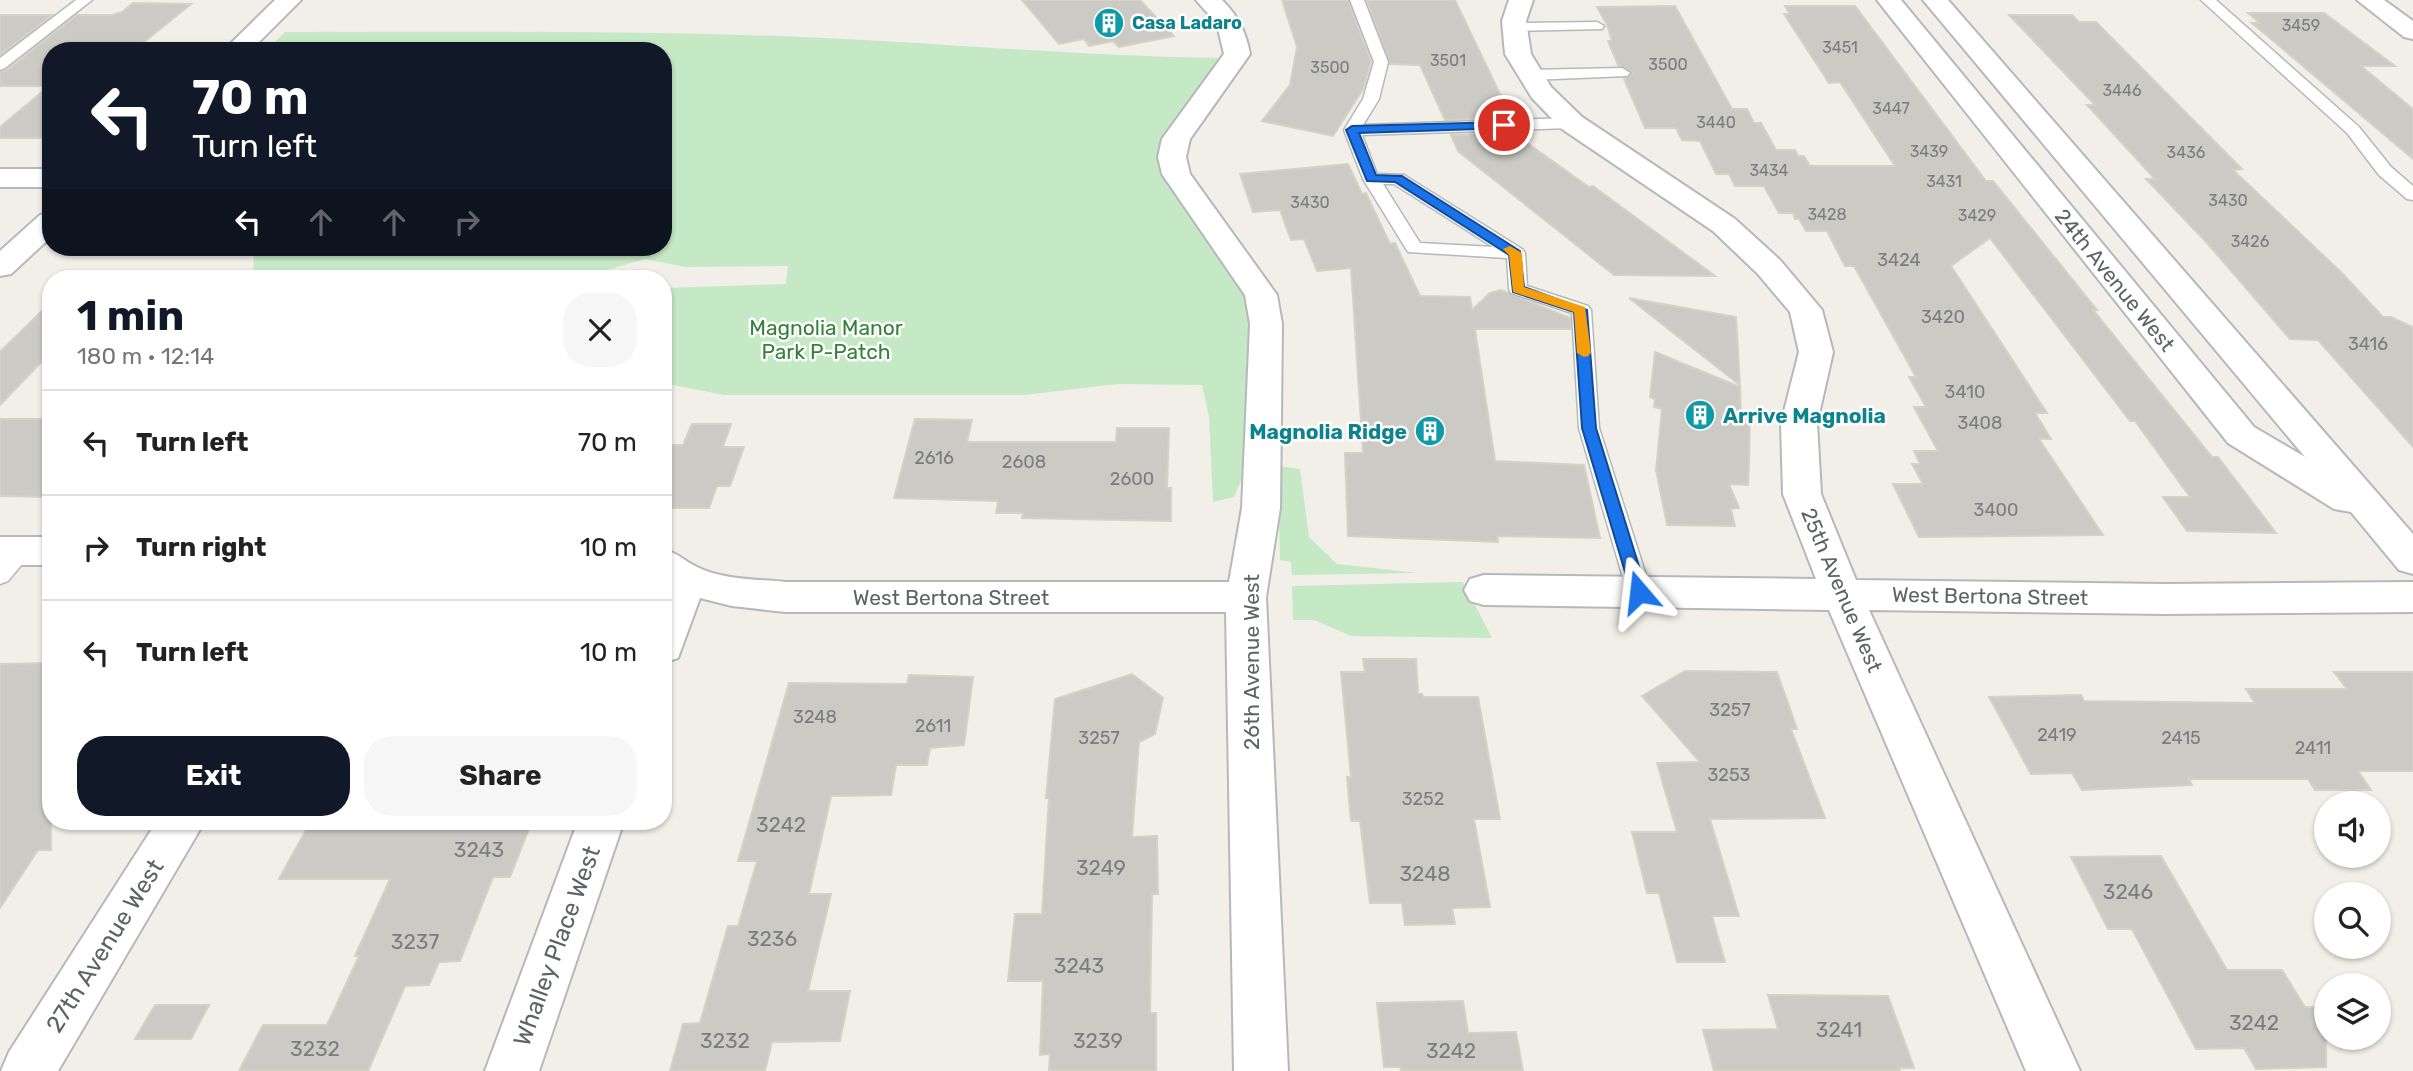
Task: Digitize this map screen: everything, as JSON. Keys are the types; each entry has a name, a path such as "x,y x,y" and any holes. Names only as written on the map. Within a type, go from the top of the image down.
{"street":[{"path":"245,42 289,0"},
{"name":"24th Avenue West","path":"1889,0 2241,435 2378,518"},
{"name":"24th Avenue West","path":"1935,0 2413,560"},
{"path":"2369,0 2413,32"},
{"name":"26th Avenue West","path":"1214,6 1234,29 1237,54 1176,139 1172,156 1176,174 1261,295 1264,314 1261,508 1246,597 1261,1071"},
{"name":"25th Avenue West","path":"1518,13 1518,54 1541,92 1573,123 1724,225 1769,267 1806,310 1816,352 1799,423 1802,494 1842,594 2053,1071"},
{"path":"0,178 42,178"},
{"path":"0,267 42,229"},
{"path":"672,590 675,571"},
{"name":"West Bertona Street","path":"675,571 732,591 785,597 1246,597"},
{"name":"West Bertona Street","path":"1484,590 2164,599 2413,597"},
{"name":"27th Avenue West","path":"28,1071 176,830"},
{"name":"Whalley Place West","path":"512,1071 598,830"}],"lane":[{"path":"0,65 85,0"},
{"path":"1352,130 1371,99 1381,62 1357,0"},
{"path":"2208,0 2353,130 2385,171 2413,195"},
{"path":"1518,13 1597,26"},
{"path":"1530,75 1622,73"},
{"path":"1352,130 1573,123"},
{"path":"1352,130 1371,178 1414,248 1516,253"},
{"path":"1371,178 1398,178 1516,253"},
{"path":"1516,253 1518,289 1580,310 1589,428 1639,592"}],"green space":[{"name":"Magnolia Manor Park P-Patch","path":"285,32 757,35 1225,58 1187,139 1185,173 1265,311 1260,436 1234,497 1213,502 1209,417 1202,385 1117,384 1024,395 724,395 672,385 672,288 786,284 788,266 686,267 645,259 606,270 253,270 254,256 672,256 672,42 275,42"},
{"path":"1278,466 1300,469 1309,537 1337,564 1417,573 1292,575 1291,562 1280,560"},
{"path":"1463,582 1492,638 1351,636 1314,620 1293,620 1292,586"}],"building":[{"name":"Casa Ladaro","path":"1022,0 1140,0 1174,36 1119,47 1113,41 1089,46 1084,39 1059,44"},
{"path":"1282,0 1348,0 1371,62 1363,89 1333,136 1262,121 1290,85 1297,47"},
{"path":"1367,0 1455,0 1511,117 1445,120 1420,65 1390,64"},
{"path":"133,3 191,4 144,42 43,42 77,15 112,15 122,12"},
{"path":"1675,6 1732,109 1747,109 1754,123 1761,123 1776,150 1795,150 1798,156 1804,156 1810,166 1895,166 1840,82 1829,83 1784,14 1790,14 1785,6 1855,6 1986,181 1993,181 2097,310 2093,310 2212,457 2218,457 2276,533 2187,531 2163,497 2190,497 2135,421 2130,421 1990,238 1951,266 2047,413 2035,413 2051,439 2039,439 2103,535 1919,537 1893,484 1923,484 1912,464 1920,464 1914,451 1938,451 1914,407 1926,407 1909,377 1916,377 1854,266 1845,266 1827,231 1806,231 1793,213 1779,213 1764,186 1735,186 1729,174 1716,174 1700,141 1682,140 1676,128 1645,128 1624,79 1633,73 1618,65 1608,41 1612,41 1607,25 1597,7"},
{"path":"2248,13 2324,13 2395,66 2361,66 2413,109 2413,159 2252,23 2260,23"},
{"path":"0,15 52,15 0,55"},
{"path":"2009,15 2072,15 2079,22 2096,22 2242,169 2233,170 2342,273 2383,317 2391,317 2413,327 2413,447 2318,340 2290,339 2207,243 2146,179 2155,179 2087,105 2095,105"},
{"path":"42,42 42,86 0,86 0,72 7,70"},
{"path":"42,92 42,138 0,138 0,127"},
{"path":"1518,132 1520,138 1589,187 1593,186 1715,276 1614,275 1458,151 1451,135"},
{"name":"Magnolia Ridge","path":"1348,164 1362,194 1366,193 1390,244 1395,243 1420,296 1470,297 1472,310 1490,293 1501,290 1570,318 1570,329 1475,329 1495,461 1584,465 1600,538 1497,536 1498,542 1348,536 1345,453 1363,453 1351,268 1317,271 1304,239 1291,240 1280,210 1253,212 1240,174"},
{"path":"1629,298 1736,317 1740,385"},
{"path":"42,311 42,361 0,405 0,352"},
{"name":"Arrive Magnolia","path":"1655,352 1740,387 1741,417 1750,417 1749,464 1748,485 1729,484 1739,508 1731,509 1735,526 1667,525 1656,470 1662,409 1654,407 1655,399 1650,397"},
{"path":"0,419 42,419 42,497 0,496"},
{"path":"915,419 972,420 967,442 1116,442 1117,428 1169,428 1167,488 1171,488 1171,521 1022,518 1023,513 996,513 998,501 894,498"},
{"path":"692,424 731,424 723,447 744,447 730,486 717,486 709,508 672,508 672,445 683,445"},
{"path":"1363,659 1416,659 1418,694 1423,697 1478,697 1500,819 1474,819 1490,907 1452,908 1455,924 1405,925 1402,903 1370,903 1360,821 1351,821 1347,777 1351,777 1341,672 1365,672"},
{"path":"42,663 42,830 51,830 51,850 38,850 0,908 0,664"},
{"path":"1685,671 1777,672 1797,729 1791,729 1825,818 1710,819 1739,916 1712,916 1725,962 1677,962 1659,893 1647,893 1632,832 1677,832 1657,763 1700,762 1642,696"},
{"path":"2334,672 2413,672 2413,771 2358,771 2371,790 2315,790 2308,779 2189,779 2192,785 2082,790 2072,773 2031,774 1989,697 2081,695 2084,701 2255,703 2246,689 2347,689"},
{"path":"1132,674 1163,698 1155,734 1139,742 1132,837 1157,836 1158,894 1152,894 1150,1013 1156,1013 1156,1071 1049,1071 1050,1054 1040,1055 1043,981 1008,981 1015,914 1042,914 1049,798 1046,798 1055,699"},
{"path":"909,675 973,677 964,745 930,748 927,765 896,765 891,795 831,796 809,894 831,894 808,991 850,991 840,1041 772,1042 765,1071 670,1071 683,1024 700,1023 728,926 738,926 757,861 738,861 789,683 907,684"},
{"path":"306,830 528,830 510,877 493,877 460,961 439,962 429,985 405,986 368,1071 239,1071 263,1025 327,1025 390,879 279,879"},
{"path":"2161,856 2227,970 2282,970 2305,1007 2314,1007 2314,1050 2326,1050 2326,1067 2256,1069 2244,1048 2196,1049 2132,929 2108,929 2071,857"},
{"path":"1768,995 1888,996 1914,1068 1899,1068 1900,1071 1714,1071 1703,1030 1778,1029"},
{"path":"1463,1001 1468,1033 1516,1032 1523,1071 1401,1071 1400,1067 1384,1067 1377,1003"},
{"path":"155,1005 209,1005 191,1039 135,1039"}],"slow traffic":[{"path":"1510,249 1516,253 1518,289 1580,310 1584,353"}],"place":[{"name":"Casa Ladaro","path":"1109,23"},
{"name":"Arrive Magnolia","path":"1700,415"},
{"name":"Magnolia Ridge","path":"1430,431"}],"route":[{"path":"1504,125 1352,130 1371,178 1398,178 1516,253 1518,289 1580,310 1589,428 1639,592"}]}
